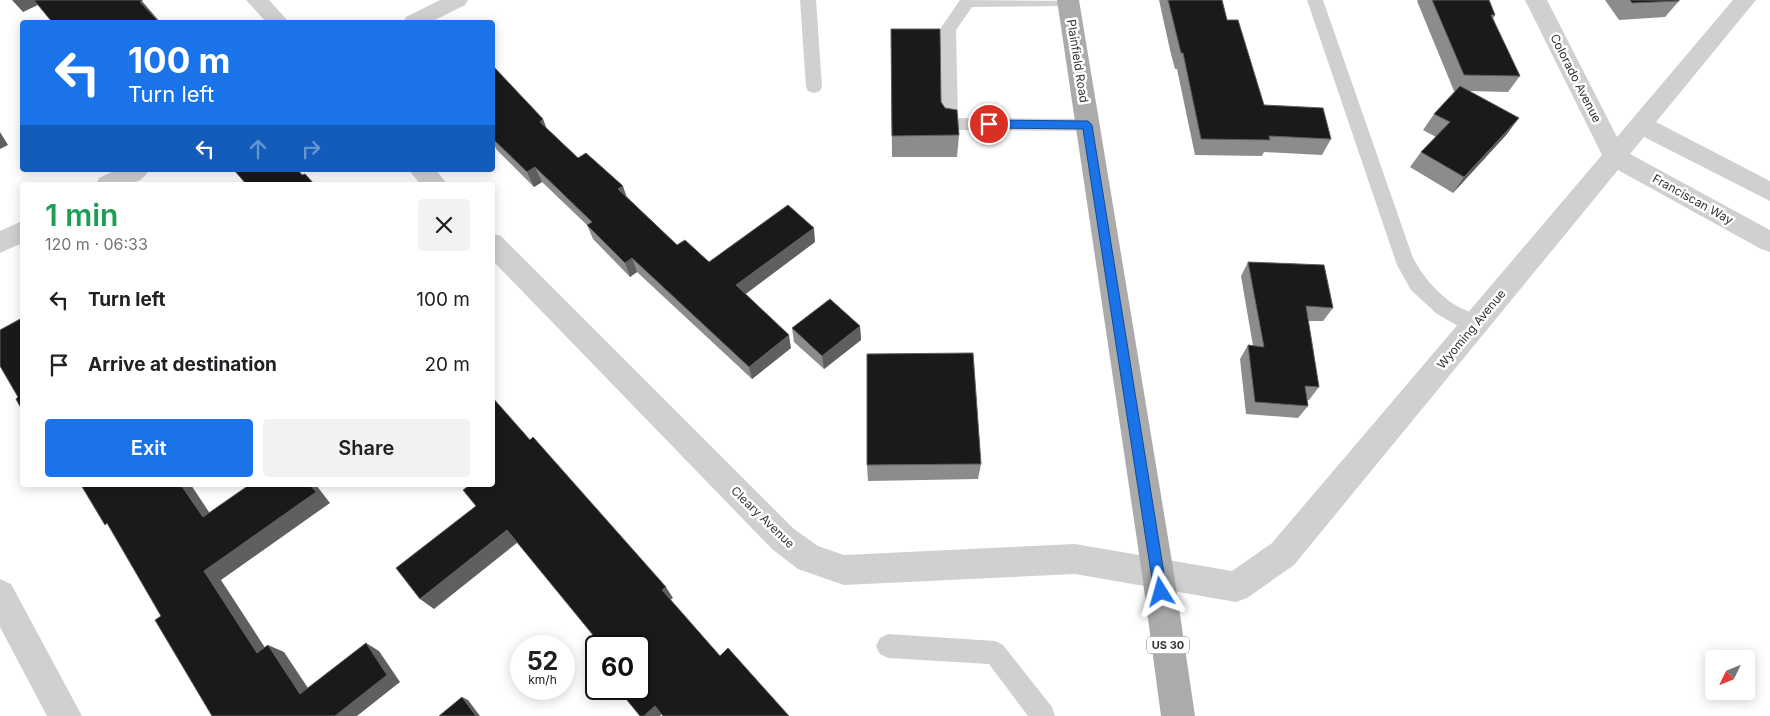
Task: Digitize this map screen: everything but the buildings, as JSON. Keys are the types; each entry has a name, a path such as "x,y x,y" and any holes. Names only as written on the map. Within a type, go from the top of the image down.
{"main road":[{"name":"Plainfield Road","path":"1068,0 1158,574 1178,716"}],"street":[{"path":"257,0 276,20"},
{"path":"418,20 456,0"},
{"name":"Colorado Avenue","path":"1536,0 1615,156"},
{"name":"Wyoming Avenue","path":"1158,574 1236,587 1283,554 1745,0"},
{"path":"1641,125 1770,192"},
{"name":"Franciscan Way","path":"1615,156 1770,242"},
{"path":"114,182 132,172"},
{"path":"423,172 433,182"},
{"path":"0,242 20,232"},
{"name":"Cleary Avenue","path":"495,246 783,539 809,558 844,570 1075,559 1158,574"},
{"path":"0,595 65,716"}],"lane":[{"path":"808,0 814,87"},
{"path":"1068,0 968,1 948,29 950,124 1088,125"},
{"path":"1315,0 1404,260 1418,284 1444,308 1474,325"},
{"path":"888,646 995,653 1042,716"}],"route":[{"path":"989,124 1088,125 1161,592"}]}
